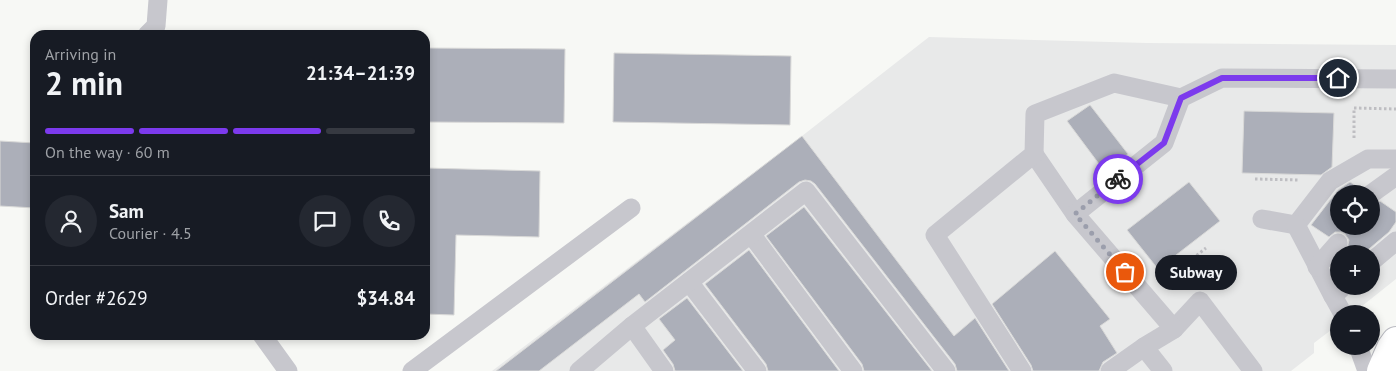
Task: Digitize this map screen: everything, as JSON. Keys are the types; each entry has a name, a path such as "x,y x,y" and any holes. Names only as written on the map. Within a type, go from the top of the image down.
{"main road":[{"path":"1381,371 1396,341"}],"lane":[{"path":"152,30 156,26 158,0"},
{"path":"1174,329 1075,214 1034,154 1035,114 1114,83 1181,98 1222,78 1396,79"},
{"path":"1075,214 1164,143 1181,98"},
{"path":"1022,371 935,235 1034,154"},
{"path":"1296,224 1330,181 1368,158 1396,159"},
{"path":"1380,188 1396,176"},
{"path":"579,371 632,326 806,190 946,371"},
{"path":"412,371 631,208"},
{"path":"1262,219 1296,224"},
{"path":"1296,224 1317,267 1330,282"},
{"path":"751,234 853,371"},
{"path":"1380,254 1396,241"},
{"path":"1317,267 1338,243"},
{"path":"689,282 757,371"},
{"path":"1110,371 1174,329 1200,301 1253,371"},
{"path":"632,326 664,371"},
{"path":"266,340 288,371"},
{"path":"1144,347 1163,371"},
{"path":"1361,355 1367,371"}],"shaded area":[{"path":"929,37 1147,43 1396,45 1396,279 1380,292 1380,245 1330,245 1330,295 1376,295 1363,305 1330,305 1330,331 1314,343 1314,353 1291,371 492,371 802,136"}],"building":[{"path":"430,48 565,49 564,123 430,122"},
{"path":"614,53 791,56 790,125 613,122"},
{"path":"1090,105 1128,154 1105,172 1067,121"},
{"path":"1244,111 1334,113 1332,167 1321,175 1242,173"},
{"path":"802,136 954,336 975,318 1009,371 957,371 955,364 815,184 805,180 799,182 645,302 639,294 539,371 496,371"},
{"path":"0,141 30,143 30,208 0,206"},
{"path":"430,168 540,171 539,237 456,235 454,315 430,314"},
{"path":"1189,182 1220,221 1158,269 1127,230"},
{"path":"1330,200 1331,235 1329,237 1311,225"},
{"path":"1380,201 1396,212 1396,222 1389,232 1374,245 1348,245 1349,240 1346,235 1380,235"},
{"path":"804,207 932,371 864,371 862,364 766,236"},
{"path":"749,250 839,371 768,371 766,364 705,284"},
{"path":"1055,251 1110,319 1100,326 1117,353 1103,362 1099,371 1033,371 992,304"},
{"path":"687,298 743,371 675,371 673,364 663,350 675,340 659,319"}],"way so far":[{"path":"1118,179 1075,214 1125,272"}],"place":[{"name":"Subway","path":"1125,272"}],"route":[{"path":"1118,179 1164,143 1181,98 1222,78 1338,78"}]}
